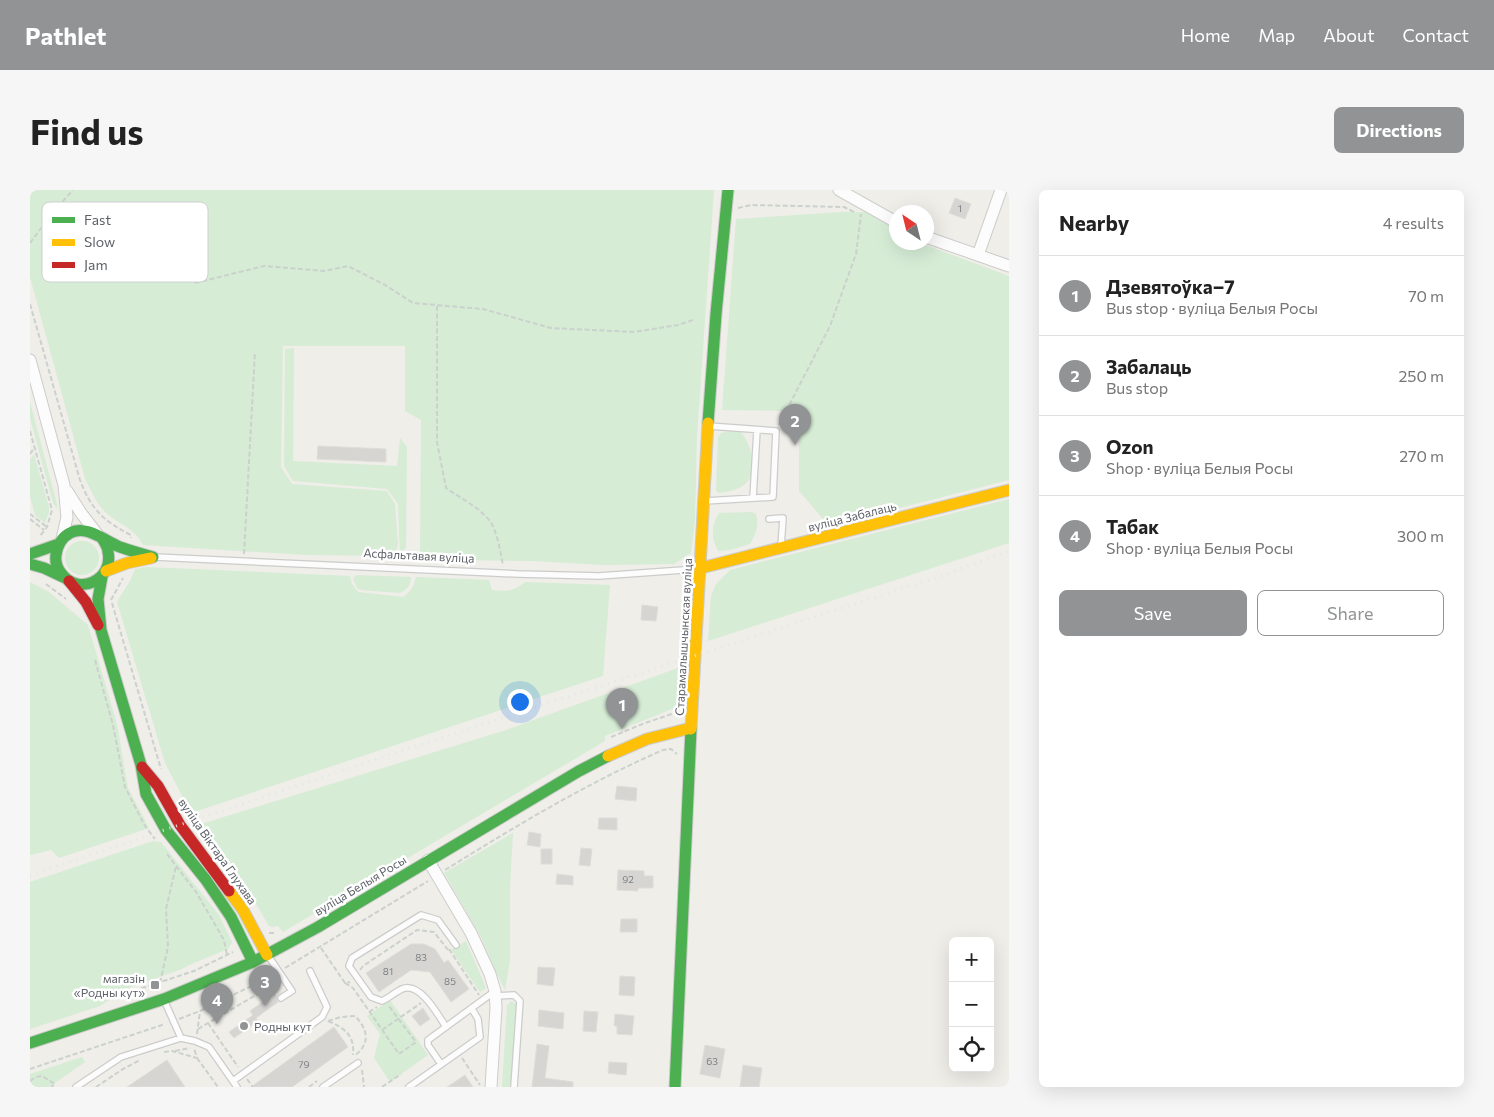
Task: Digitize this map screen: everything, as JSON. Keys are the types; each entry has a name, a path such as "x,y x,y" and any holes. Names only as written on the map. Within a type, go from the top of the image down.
{"main road":[{"name":"Старамалышчынская вуліца","path":"675,1087 708,426 728,190"},
{"name":"вуліца Забалаць","path":"701,568 1009,490"},
{"path":"30,554 60,542 76,531 83,530 127,549 153,557"},
{"path":"100,536 108,545 110,554 110,563 104,574"},
{"path":"60,542 56,553 56,561 58,570 66,579"},
{"path":"30,564 44,568 77,584 86,585 95,582 104,574 127,563 153,557"},
{"name":"вуліца Віктара Глухава","path":"104,574 98,599 101,630 141,765 146,794 166,830 206,880 231,917 254,962"},
{"name":"вуліца Віктара Глухава","path":"66,579 86,602 101,630"},
{"name":"вуліца Белыя Росы","path":"30,1044 164,1000 254,962 615,751 669,730 692,728"},
{"name":"вуліца Віктара Глухава","path":"141,765 158,786 180,825 243,910 267,955"}],"street":[{"path":"978,255 1001,190"},
{"path":"846,191 889,218"},
{"path":"934,240 1009,266"},
{"path":"30,360 64,485 67,517 60,542"},
{"path":"64,485 74,504 100,536"},
{"path":"428,860 471,933 490,974 491,993 496,1008 491,1087"}],"lane":[{"path":"705,501 773,497 776,431 708,426"},
{"path":"753,498 757,430"},
{"path":"769,519 783,518 781,548"},
{"name":"Асфальтавая вуліца","path":"153,557 599,576 683,570"},
{"path":"446,1027 422,993 413,988 403,988 382,1001 371,997 349,966 352,958 421,914 438,920 456,945"},
{"path":"267,955 292,991 281,998"},
{"path":"164,1000 181,1038 194,1044 209,1047 235,1084 322,1017 327,1007 310,971"},
{"path":"441,1064 428,1045 428,1040 491,993 514,995 520,1001 514,1087"},
{"path":"408,1087 480,1037 478,1018 472,1009"},
{"path":"76,1087 121,1057 181,1038"},
{"path":"323,1087 358,1063"}],"path":[{"path":"62,202 73,190"},
{"path":"725,212 751,205 844,207 861,214 856,254 830,326 776,431"},
{"path":"30,243 42,227"},
{"path":"208,280 264,266 324,271 348,266 385,285 413,303 484,309 551,328 634,332 678,325 693,320"},
{"path":"195,283 199,282"},
{"path":"30,304 85,494 91,505 101,516 132,534"},
{"path":"437,305 437,442 446,488 474,506 490,522 500,550 504,573"},
{"path":"244,561 255,352"},
{"path":"30,431 52,510 47,527 36,541"},
{"path":"30,454 35,447"},
{"path":"30,514 47,527"},
{"path":"30,519 44,530"},
{"path":"127,571 111,600 163,773"},
{"path":"45,583 70,602"},
{"path":"98,599 111,600"},
{"path":"611,737 645,722 675,713"},
{"path":"160,983 168,947 166,909 176,866"},
{"path":"360,971 363,966 417,930 434,932 480,996 491,993"},
{"path":"269,933 276,933"},
{"path":"448,950 456,945"},
{"path":"320,948 345,983 353,988 399,1054 416,1042 385,1002"},
{"path":"127,994 194,971 234,952"},
{"path":"345,983 354,982 358,979"},
{"path":"198,1030 268,988 276,991 281,998"},
{"path":"382,1030 422,1003"},
{"path":"370,1012 377,1007"},
{"path":"200,1011 194,1044 197,1058 218,1087"},
{"path":"355,1016 363,1024 367,1036 361,1051 353,1057 354,1045 348,1033 339,1026 328,1022 341,1017 355,1016"},
{"path":"208,1023 240,1069"},
{"path":"157,1054 194,1044"},
{"path":"172,1051 197,1058"},
{"path":"458,1052 481,1087"},
{"path":"98,1086 143,1058"},
{"path":"382,1087 401,1074"},
{"path":"30,1081 42,1076 55,1084 51,1087"}],"green space":[{"path":"30,190 714,190 697,436 695,520 691,553 674,564 604,565 532,561 449,560 420,554 421,420 405,411 405,346 283,346 281,467 292,484 387,491 395,504 398,544 395,556 306,555 143,545 133,532 102,509 85,479 30,277"},
{"path":"868,212 889,225 889,250 934,250 934,248 1009,276 1009,480 829,526 799,491 799,419 791,411 722,410 736,219"},
{"path":"294,348 293,461 397,466 400,438 407,447 406,547 400,556 398,504 387,489 293,481 284,466 285,349"},
{"path":"30,402 57,509 53,503 30,418"},
{"path":"729,431 741,432 744,437 752,454 752,472 744,485 731,491 718,493 716,490 718,437 721,433"},
{"path":"34,454 49,507 45,523 35,515 30,496 30,460"},
{"path":"1009,499 1009,543 708,641 711,596 716,584 730,570"},
{"path":"752,512 756,514 757,526 750,544 730,550 718,551 713,532 714,523 719,513"},
{"path":"82,541 89,542 94,546 98,551 98,565 94,570 89,574 82,575 75,574 70,570 66,565 65,558 66,551 70,546 75,542"},
{"path":"146,567 350,576 352,584 358,592 404,597 413,587 416,577 489,580 492,590 502,591 513,589 525,582 610,585 603,676 191,813 165,763 117,602 135,569"},
{"path":"356,575 411,577 408,587 400,593 361,590 357,588 353,579"},
{"path":"30,582 49,592 88,625 117,724 128,788 149,828 59,858 51,850 30,855"},
{"path":"689,664 687,703 605,736 605,741 283,932 278,926 269,926 232,864 198,825 506,730"},
{"path":"513,833 510,888 510,961 505,990 480,935 444,873"},
{"path":"153,841 161,842 219,915 232,942 228,949 182,969 126,989 100,1006 30,1029 30,882"},
{"path":"466,941 486,988 480,992 451,950"},
{"path":"390,1000 428,1055 390,1082 374,1058 380,1034 367,1016"},
{"path":"511,1001 518,1005 512,1087 502,1087 507,1005"},
{"path":"82,1057 85,1062 49,1087 30,1087 30,1074"}],"building":[{"path":"955,198 971,204 965,219 949,213"},
{"path":"318,446 386,449 386,462 317,459"},
{"path":"642,605 658,607 656,621 641,620"},
{"path":"617,786 637,788 636,801 615,799"},
{"path":"599,818 617,818 617,830 598,829"},
{"path":"529,832 541,834 540,847 527,845"},
{"path":"581,848 592,849 590,866 579,865"},
{"path":"541,849 552,849 552,864 541,864"},
{"path":"618,870 644,871 644,876 653,876 653,888 638,888 638,891 617,890"},
{"path":"557,874 573,876 573,885 556,884"},
{"path":"621,919 637,919 637,932 620,932"},
{"path":"411,944 424,944 435,949 444,963 448,960 469,989 451,1002 430,972 411,970 379,992 366,973"},
{"path":"538,967 555,968 553,986 537,984"},
{"path":"620,976 635,977 634,996 619,995"},
{"path":"275,993 278,1002 256,1018 258,1021 234,1038 229,1032 253,1015 250,1011"},
{"path":"423,1008 430,1019 420,1026 412,1016"},
{"path":"539,1010 564,1013 563,1029 538,1026"},
{"path":"584,1011 598,1012 596,1032 583,1031"},
{"path":"615,1014 634,1016 632,1035 617,1034 617,1026 614,1026"},
{"path":"334,1027 348,1047 292,1087 251,1087"},
{"path":"537,1044 549,1046 545,1078 573,1082 573,1087 532,1087"},
{"path":"705,1045 725,1049 720,1078 700,1074"},
{"path":"167,1060 185,1087 127,1087"},
{"path":"609,1062 627,1063 626,1075 608,1073"},
{"path":"743,1065 762,1068 759,1087 740,1087"},
{"path":"465,1075 473,1087 447,1087"}],"railway":[{"path":"30,875 394,753 938,577 1009,551"}],"traffic: fast":[{"path":"708,423 728,190"},
{"path":"102,538 107,548 108,562 106,570 93,582 76,584 68,580 58,569 56,555 62,539 76,531 95,534 120,547 153,557"},
{"path":"30,554 59,544"},
{"path":"30,564 63,577"},
{"path":"102,577 98,599 101,630 141,765 146,794 166,830 206,880 231,917 253,962"},
{"path":"675,1087 691,729"},
{"path":"30,1043 164,999 253,962 318,927 579,771 608,756"}],"traffic: slow":[{"path":"691,729 708,423"},
{"path":"701,568 1009,490"},
{"path":"106,571 127,563 151,558"},
{"path":"608,756 647,739 691,728"},
{"path":"229,891 243,910 267,955"}],"traffic: jam":[{"path":"69,581 86,602 98,625"},
{"path":"142,767 158,786 180,825 229,891"}],"place":[{"name":"Забалаць","path":"795,445"},
{"name":"Дзевятоўка–7","path":"622,729"},
{"name":"магазін «Родны кут»","path":"155,985"},
{"name":"Ozon","path":"265,1006"},
{"name":"Табак","path":"217,1024"},
{"name":"Родны кут","path":"244,1026"}]}
